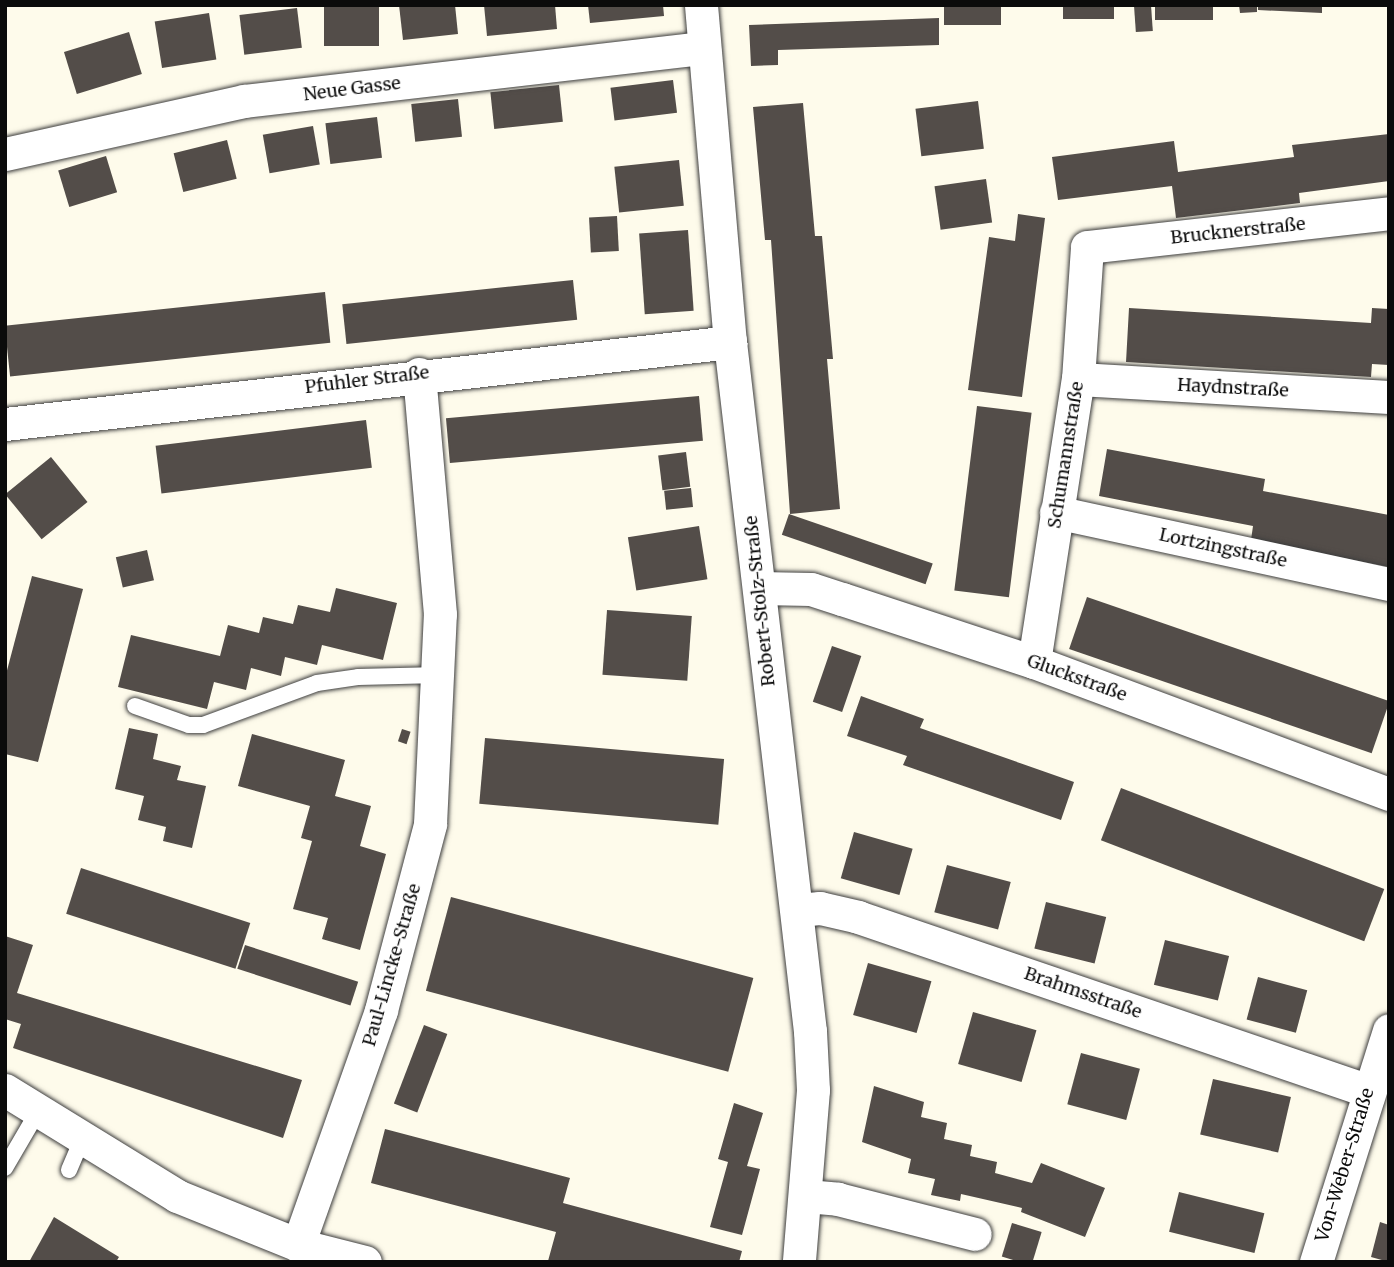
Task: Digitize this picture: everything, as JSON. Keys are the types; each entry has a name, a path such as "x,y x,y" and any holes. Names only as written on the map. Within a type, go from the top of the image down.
{"street":[{"name":"Robert-Stolz-Straße","path":"701,5 730,342 797,910 813,1090 794,1196 799,1262"},
{"name":"Neue Gasse","path":"5,154 244,101 704,48"},
{"name":"Brucknerstraße","path":"1087,247 1389,214"},
{"name":"Schumannstraße","path":"1034,662 1078,379 1087,247"},
{"name":"Pfuhler Straße","path":"5,424 419,374 730,342"},
{"name":"Paul-Lincke-Straße","path":"298,1245 405,931 430,824 440,675 440,614 419,374"},
{"name":"Haydnstraße","path":"1078,379 1389,397"},
{"name":"Lortzingstraße","path":"1056,512 1389,584"},
{"name":"Gluckstraße","path":"760,588 811,589 1034,662 1389,794"},
{"name":"Brahmsstraße","path":"797,910 820,908 858,917 1366,1090"},
{"name":"Von-Weber-Straße","path":"1316,1262 1366,1090 1389,1030"},
{"path":"5,1090 37,1113 177,1196 298,1245 365,1262"},
{"path":"794,1196 838,1199 975,1234"}],"lane":[{"path":"135,706 189,725 203,725 317,683 358,677 440,675"},
{"path":"5,1168 37,1113"},
{"path":"68,1170 82,1140"}],"building":[{"path":"324,5 379,5 379,46 324,46"},
{"path":"399,5 455,5 458,34 403,40"},
{"path":"484,5 555,5 557,29 487,36"},
{"path":"588,5 663,5 664,16 590,23"},
{"path":"944,5 1001,5 1001,25 944,25"},
{"path":"1063,5 1114,5 1114,19 1063,19"},
{"path":"1151,5 1153,31 1136,32 1134,6"},
{"path":"1155,5 1213,5 1213,20 1155,20"},
{"path":"1239,5 1257,5 1257,12 1240,13"},
{"path":"1258,5 1322,5 1322,13 1258,10"},
{"path":"297,8 302,48 244,55 239,15"},
{"path":"209,13 216,59 162,68 155,22"},
{"path":"939,18 939,45 778,50 778,65 751,66 749,25"},
{"path":"129,32 142,74 77,94 64,52"},
{"path":"673,80 677,113 614,120 610,88"},
{"path":"559,85 563,122 494,129 490,92"},
{"path":"458,99 462,137 415,142 411,104"},
{"path":"978,101 984,149 921,156 915,109"},
{"path":"803,103 815,236 822,236 833,359 827,359 840,509 790,514 771,240 765,240 753,107"},
{"path":"377,117 382,158 330,164 325,123"},
{"path":"313,126 320,164 270,173 263,135"},
{"path":"1389,134 1389,181 1299,193 1300,203 1176,218 1172,186 1058,200 1052,157 1174,141 1178,172 1294,157 1292,145"},
{"path":"227,140 237,179 183,192 174,153"},
{"path":"106,156 117,192 69,207 58,171"},
{"path":"679,160 684,206 619,213 614,167"},
{"path":"986,179 992,223 941,230 935,186"},
{"path":"1018,214 1045,218 1022,397 968,390 989,237 1015,241"},
{"path":"617,216 619,251 591,252 589,217"},
{"path":"688,230 694,311 645,314 639,233"},
{"path":"573,280 577,320 346,344 342,304"},
{"path":"325,292 330,343 10,376 5,326"},
{"path":"1129,308 1371,323 1372,308 1389,309 1389,365 1372,364 1371,377 1126,362"},
{"path":"699,396 703,441 450,463 446,418"},
{"path":"977,406 1032,413 1009,597 954,591"},
{"path":"366,420 372,468 161,493 156,446"},
{"path":"1107,449 1265,479 1263,491 1389,515 1389,567 1251,540 1253,526 1099,496"},
{"path":"686,452 690,487 662,490 658,455"},
{"path":"51,457 88,502 42,539 5,494"},
{"path":"691,488 693,507 666,510 664,491"},
{"path":"789,514 933,563 926,584 782,535"},
{"path":"699,526 707,579 636,591 628,537"},
{"path":"147,550 154,580 123,587 116,557"},
{"path":"32,576 83,589 38,762 5,754 5,678"},
{"path":"336,588 397,603 383,660 322,645 317,665 285,657 281,676 251,668 246,690 214,682 207,709 118,687 131,635 220,656 228,625 259,633 263,617 293,624 298,605 330,612"},
{"path":"1087,597 1389,701 1372,753 1069,649"},
{"path":"607,610 692,616 687,681 602,675"},
{"path":"832,646 861,656 842,712 813,702"},
{"path":"861,696 924,719 920,728 1074,782 1061,820 903,765 907,756 847,736"},
{"path":"129,728 158,734 153,759 181,766 177,780 206,786 192,848 163,841 166,827 138,820 144,796 115,789"},
{"path":"402,729 411,732 407,744 398,741"},
{"path":"252,734 345,760 335,796 371,806 360,846 386,854 360,950 322,939 328,918 293,909 312,841 301,838 310,806 238,786"},
{"path":"485,738 724,759 718,825 479,804"},
{"path":"1121,788 1384,889 1364,941 1101,840"},
{"path":"854,832 913,849 899,895 841,878"},
{"path":"947,865 1011,882 998,929 934,912"},
{"path":"81,868 250,923 235,969 66,914"},
{"path":"451,897 753,978 728,1072 426,991"},
{"path":"1046,902 1106,917 1095,964 1034,949"},
{"path":"5,936 33,945 17,993 302,1080 283,1138 13,1048 21,1024 5,1019"},
{"path":"1165,940 1229,956 1218,1001 1154,985"},
{"path":"245,945 358,982 350,1006 237,969"},
{"path":"868,963 931,981 917,1033 853,1015"},
{"path":"1258,977 1307,990 1296,1033 1247,1020"},
{"path":"973,1012 1036,1030 1022,1082 958,1064"},
{"path":"424,1025 447,1034 417,1112 394,1103"},
{"path":"1081,1053 1140,1069 1126,1120 1067,1104"},
{"path":"1213,1079 1291,1097 1278,1153 1200,1135"},
{"path":"874,1086 924,1102 921,1117 947,1123 944,1139 972,1145 970,1156 997,1162 995,1173 1032,1183 1041,1163 1105,1188 1085,1237 1021,1212 1022,1208 961,1194 960,1201 931,1195 935,1179 908,1173 911,1159 862,1142"},
{"path":"734,1103 763,1113 747,1166 760,1169 742,1235 710,1227 728,1162 718,1159"},
{"path":"385,1129 570,1178 563,1203 742,1251 739,1262 548,1261 556,1232 371,1183"},
{"path":"1179,1192 1264,1213 1254,1253 1169,1232"},
{"path":"54,1217 119,1257 116,1262 29,1262"},
{"path":"1380,1222 1389,1225 1389,1262 1371,1257"},
{"path":"1012,1223 1042,1232 1032,1262 1020,1262 1002,1256"}]}
